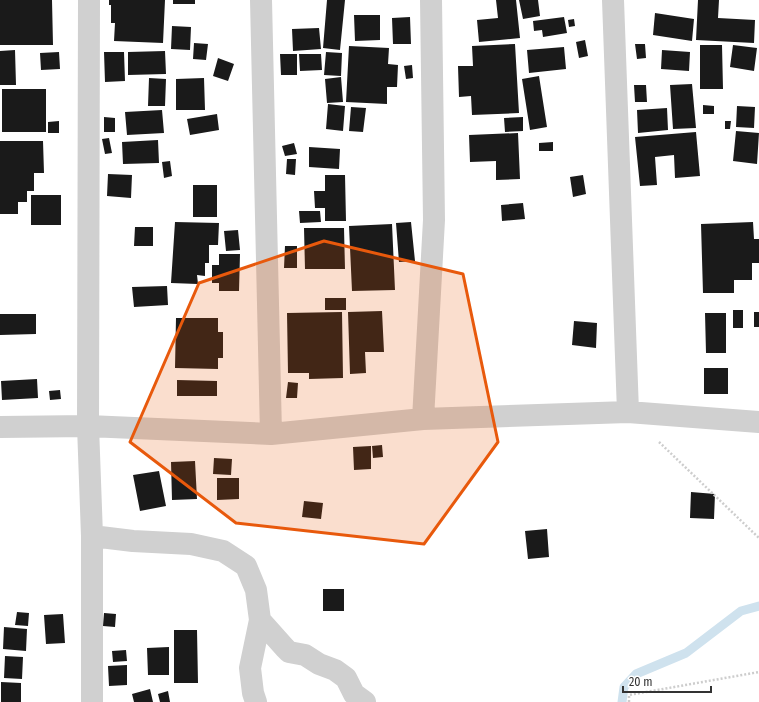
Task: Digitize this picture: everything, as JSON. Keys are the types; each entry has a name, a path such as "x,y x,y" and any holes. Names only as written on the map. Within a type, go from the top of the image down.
{"street":[{"path":"89,0 88,426 92,536 92,702"},
{"path":"261,0 271,434"},
{"path":"423,419 434,220 431,0"},
{"path":"613,0 628,412"},
{"path":"0,427 88,426 271,434 423,419 628,412 759,422"},
{"path":"92,536 133,541 191,544 223,551 246,566 256,590 260,620 250,668 253,693 256,702"},
{"path":"260,620 289,652 305,655 319,664 335,670 346,678 354,694 365,702"}],"path":[{"path":"656,440 759,538"},
{"path":"629,702 629,695 759,672"}],"highlighted area":[{"path":"324,241 463,274 498,442 424,544 236,523 130,442 199,283"}],"building":[{"path":"0,0 52,0 53,45 0,45"},
{"path":"109,0 165,0 163,43 114,41 115,23 111,23 111,5 109,5"},
{"path":"173,0 195,0 195,4 173,4"},
{"path":"327,0 345,0 340,50 323,48"},
{"path":"496,0 516,0 520,38 479,42 477,20 498,18"},
{"path":"519,0 538,0 540,16 523,19"},
{"path":"698,0 719,0 718,18 755,20 754,43 696,40"},
{"path":"655,13 694,19 692,41 653,35"},
{"path":"354,15 380,15 380,40 355,41"},
{"path":"410,17 411,44 393,44 392,18"},
{"path":"564,17 567,33 543,37 542,30 534,31 533,21"},
{"path":"574,19 575,26 569,27 568,20"},
{"path":"172,26 191,27 190,50 171,49"},
{"path":"319,28 321,49 293,51 292,29"},
{"path":"585,40 588,56 579,58 576,42"},
{"path":"194,43 208,44 206,60 193,59"},
{"path":"515,44 519,113 472,115 471,96 459,97 458,66 473,66 472,46"},
{"path":"635,44 645,44 646,58 637,59"},
{"path":"700,45 722,45 723,89 700,89"},
{"path":"733,45 757,48 754,71 730,67"},
{"path":"349,46 389,48 388,64 398,65 397,87 387,87 387,104 346,102"},
{"path":"564,47 566,69 529,73 527,50"},
{"path":"15,50 16,85 0,85 0,51"},
{"path":"662,50 690,52 689,71 661,69"},
{"path":"165,51 166,74 128,75 128,52"},
{"path":"59,52 60,69 41,70 40,53"},
{"path":"104,52 124,52 125,81 105,82"},
{"path":"326,52 342,53 341,76 324,75"},
{"path":"280,54 297,54 297,75 281,75"},
{"path":"299,54 321,54 322,70 300,71"},
{"path":"218,58 234,64 228,81 213,76"},
{"path":"412,65 413,78 406,79 404,66"},
{"path":"539,76 547,127 530,130 522,79"},
{"path":"341,77 343,102 327,103 325,79"},
{"path":"149,78 166,79 165,106 148,106"},
{"path":"204,78 205,110 176,110 176,79"},
{"path":"692,84 696,128 673,129 670,85"},
{"path":"634,85 646,85 647,102 635,102"},
{"path":"2,89 46,89 46,132 2,132"},
{"path":"328,104 345,106 343,131 326,129"},
{"path":"703,105 714,106 714,114 703,114"},
{"path":"737,106 755,107 754,128 736,127"},
{"path":"351,107 366,108 363,132 349,131"},
{"path":"667,108 668,130 638,133 637,110"},
{"path":"162,110 164,133 127,135 125,112"},
{"path":"217,114 219,130 190,135 187,119"},
{"path":"104,117 115,118 115,132 104,132"},
{"path":"523,117 523,131 505,132 504,118"},
{"path":"59,121 59,133 48,133 48,122"},
{"path":"725,121 731,121 730,129 725,129"},
{"path":"736,131 759,133 757,164 733,161"},
{"path":"696,132 700,176 675,178 674,155 655,157 657,185 640,186 635,137"},
{"path":"518,133 520,179 496,180 496,161 470,162 469,135"},
{"path":"109,138 112,153 105,154 102,139"},
{"path":"158,140 159,163 123,164 122,142"},
{"path":"0,141 43,141 44,173 34,173 34,191 27,191 27,202 18,202 18,214 0,214"},
{"path":"553,142 553,151 539,151 539,143"},
{"path":"294,143 297,154 285,156 282,146"},
{"path":"309,147 340,149 339,169 309,167"},
{"path":"287,159 296,159 295,175 286,174"},
{"path":"170,161 172,176 164,178 162,162"},
{"path":"108,174 132,175 131,198 107,196"},
{"path":"325,175 345,175 346,221 325,221 325,208 315,208 314,191 325,191"},
{"path":"583,175 586,194 573,197 570,177"},
{"path":"193,185 217,185 217,217 193,217"},
{"path":"31,195 61,195 61,225 31,225"},
{"path":"523,203 525,219 502,221 501,205"},
{"path":"299,211 320,211 321,222 300,223"},
{"path":"175,222 219,223 218,245 209,245 209,263 205,263 205,276 197,275 198,284 171,283"},
{"path":"411,222 415,261 399,262 396,223"},
{"path":"753,222 754,239 759,239 759,263 752,263 752,280 734,280 734,293 703,293 701,224"},
{"path":"392,224 395,290 352,291 349,226"},
{"path":"135,227 153,227 153,246 134,246"},
{"path":"304,228 344,228 345,269 305,269"},
{"path":"238,230 240,250 226,251 224,231"},
{"path":"285,246 297,246 297,268 284,268"},
{"path":"219,254 240,254 239,291 219,291 219,283 212,283 212,265 219,265"},
{"path":"167,286 168,305 134,307 132,287"},
{"path":"325,298 346,298 346,310 325,310"},
{"path":"733,310 743,310 743,328 733,328"},
{"path":"382,311 384,352 365,352 366,373 350,374 348,312"},
{"path":"342,312 343,378 309,379 309,373 288,373 287,313"},
{"path":"754,312 759,312 759,327 754,327"},
{"path":"705,313 726,313 726,353 706,353"},
{"path":"0,314 36,314 36,334 0,335"},
{"path":"176,318 218,318 218,332 223,332 223,358 218,358 218,369 175,368"},
{"path":"574,321 597,323 596,348 572,345"},
{"path":"704,368 728,368 728,394 704,394"},
{"path":"37,379 38,398 2,400 1,381"},
{"path":"177,380 217,381 217,396 177,396"},
{"path":"288,382 298,383 297,398 286,398"},
{"path":"60,390 61,399 50,400 49,391"},
{"path":"382,445 383,457 373,458 372,446"},
{"path":"371,446 371,469 354,470 353,447"},
{"path":"214,458 232,459 231,475 213,474"},
{"path":"195,461 197,499 172,500 171,462"},
{"path":"159,471 166,506 140,511 133,475"},
{"path":"217,478 239,478 239,499 217,500"},
{"path":"691,492 715,494 714,519 690,518"},
{"path":"304,501 323,503 321,519 302,517"},
{"path":"547,529 549,557 528,559 525,531"},
{"path":"323,589 344,589 344,611 323,611"},
{"path":"17,612 29,613 28,626 15,625"},
{"path":"104,613 116,614 115,627 103,626"},
{"path":"63,614 65,643 46,644 44,615"},
{"path":"4,627 27,629 26,651 3,649"},
{"path":"174,630 197,630 198,683 174,683"},
{"path":"169,647 169,675 148,675 147,648"},
{"path":"126,650 127,661 113,662 112,651"},
{"path":"5,656 23,657 22,679 4,678"},
{"path":"127,665 127,685 109,686 108,666"},
{"path":"1,682 21,683 21,702 1,702"},
{"path":"150,689 153,702 134,702 132,694"},
{"path":"168,691 170,702 160,702 158,694"}],"waterway":[{"path":"622,702 624,687 636,674 686,653 741,611 759,606"}]}
